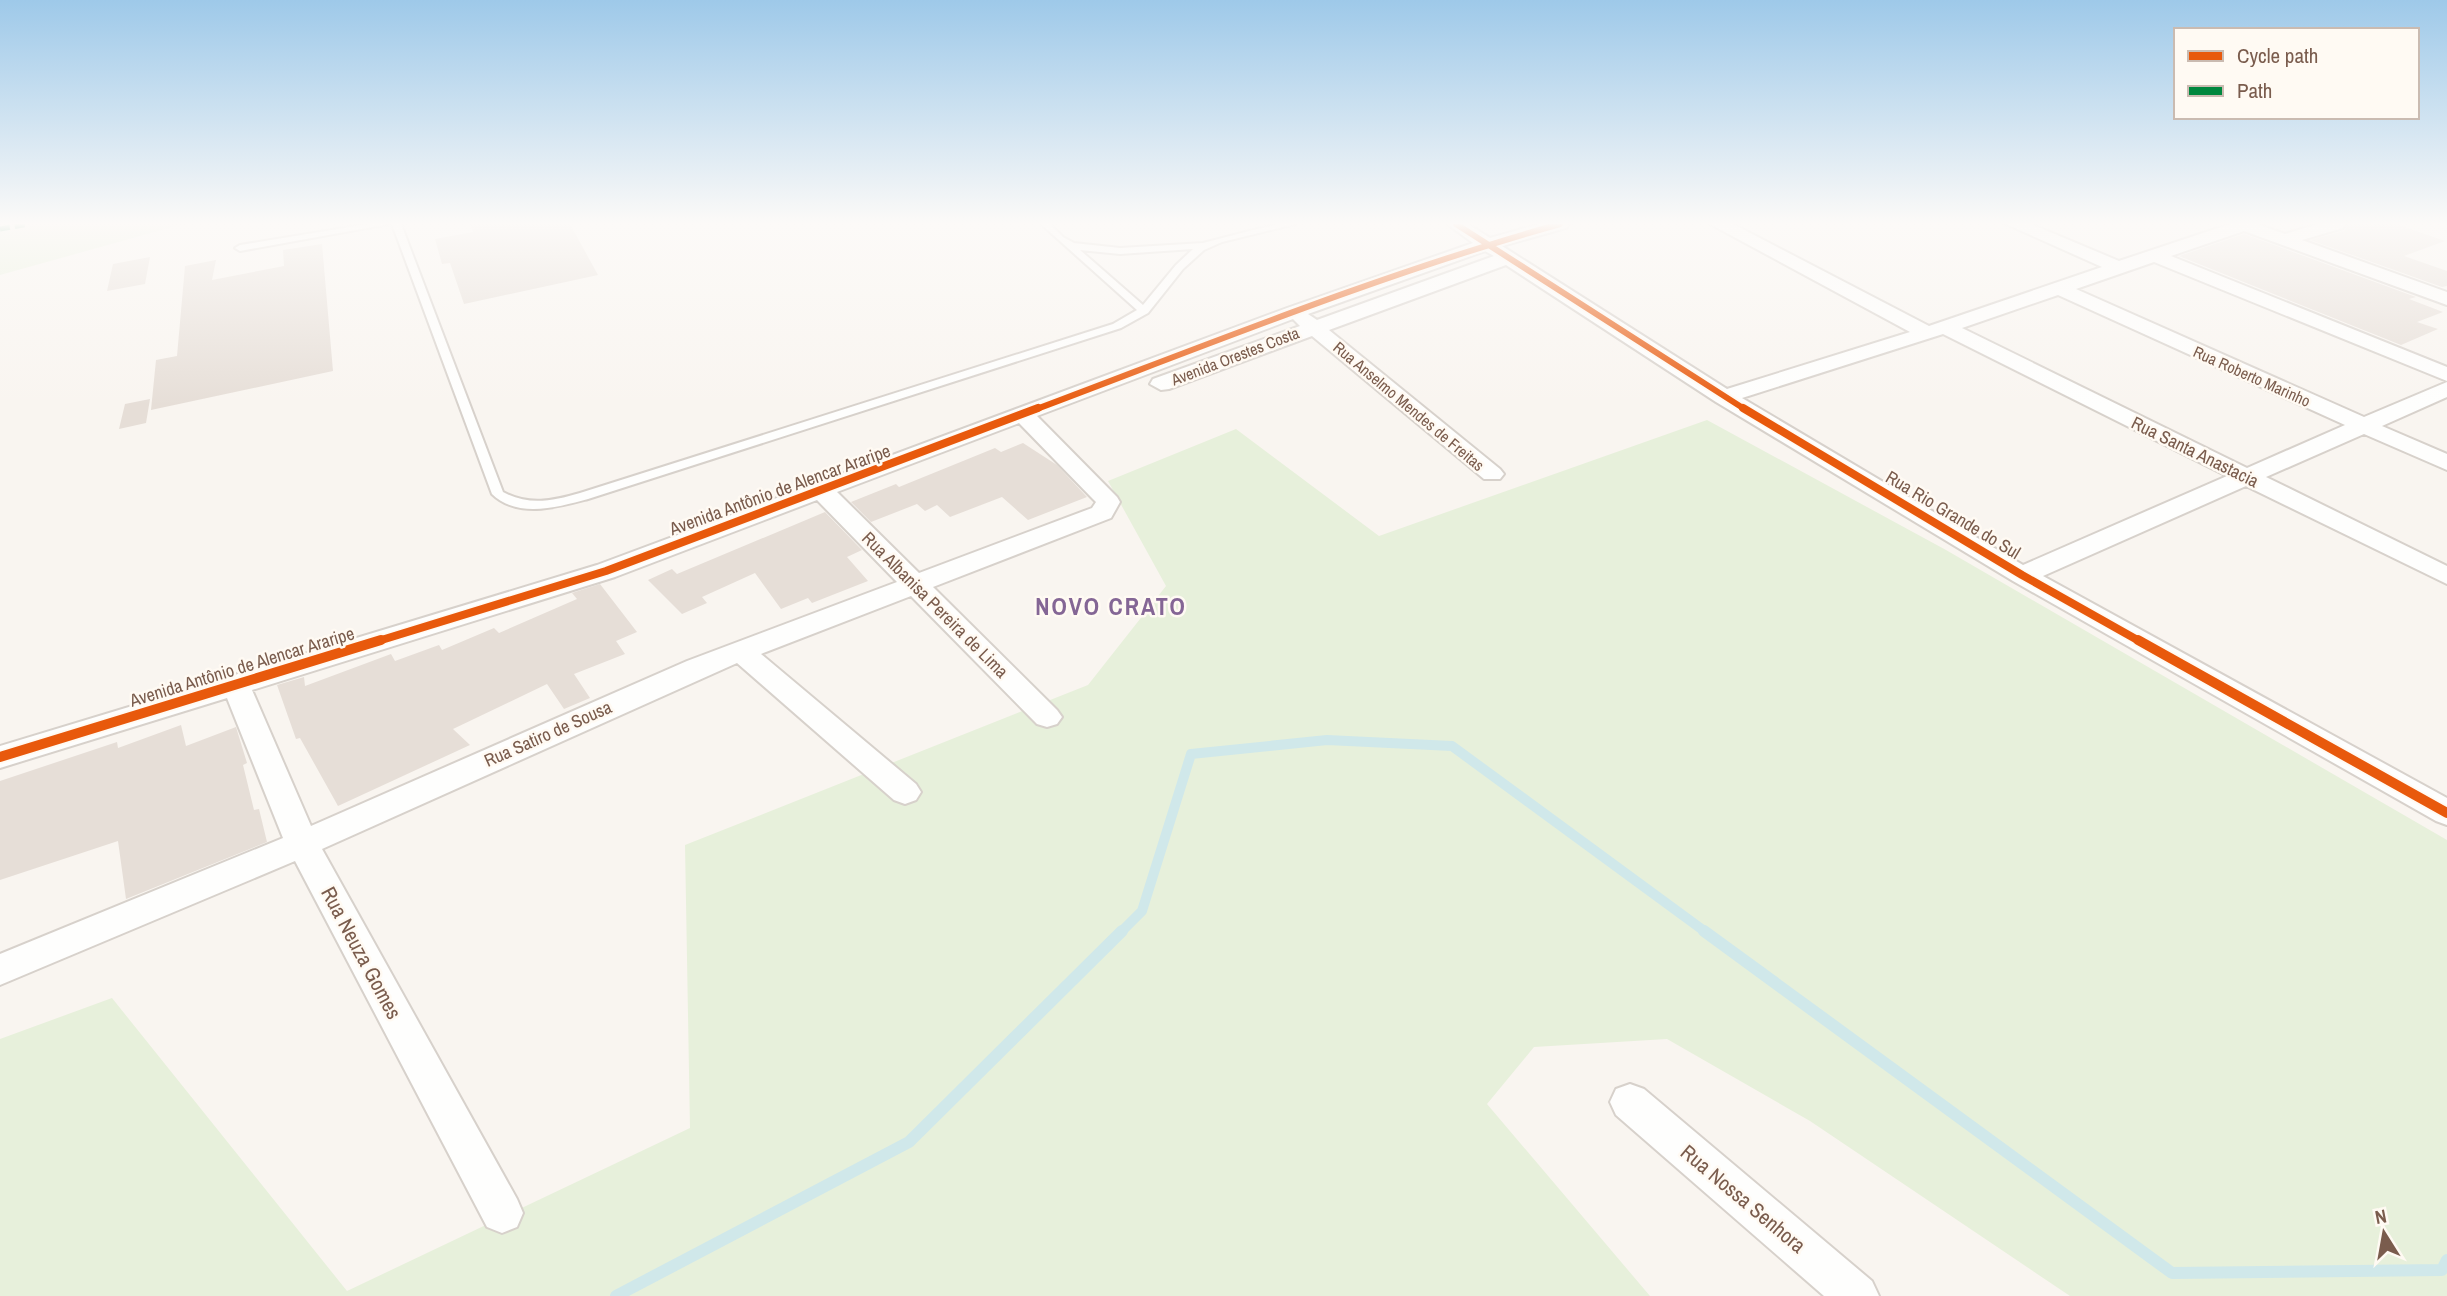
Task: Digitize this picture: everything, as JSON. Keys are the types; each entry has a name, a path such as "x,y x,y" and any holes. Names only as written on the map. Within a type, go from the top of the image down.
{"street":[{"name":"Avenida Antônio de Alencar Araripe","path":"0,757 606,571 1024,416 1403,284"},
{"name":"Rua Rio Grande do Sul","path":"1549,284 1724,397 2022,575 2447,813"},
{"name":"Rua Santa Anastacia","path":"1842,284 2447,576"},
{"path":"1724,397 2069,284"},
{"path":"2225,284 2447,375"},
{"name":"Rua Roberto Marinho","path":"2058,288 2447,463"},
{"name":"Avenida Orestes Costa","path":"1161,384 1304,320"},
{"name":"Rua Anselmo Mendes de Freitas","path":"1304,320 1492,474"},
{"path":"2022,575 2447,389"},
{"name":"Rua Satiro de Sousa","path":"0,970 302,844 740,651 1102,513 1108,502 1100,492 1024,416"},
{"name":"Rua Albanisa Pereira de Lima","path":"822,491 1047,717"},
{"path":"740,651 905,792"},
{"name":"Rua Neuza Gomes","path":"236,685 302,844 502,1213"},
{"name":"Rua Nossa Senhora","path":"1630,1102 1857,1296"}],"lane":[{"path":"419,284 495,487 507,500 524,505 543,506 597,492 1117,326 1143,312 1166,284"},
{"path":"1113,284 1143,312"}],"green space":[{"path":"1707,420 1946,550 2447,840 2447,1296 2070,1296 1810,1121 1667,1039 1534,1047 1487,1104 1650,1296 0,1296 0,1039 112,998 347,1291 690,1128 685,845 1088,685 1166,586 1108,481 1236,429 1379,536"}],"building":[{"path":"108,284 142,284 107,291"},
{"path":"183,284 326,284 333,371 151,410 156,360 177,356"},
{"path":"457,284 554,284 464,304"},
{"path":"2250,284 2382,284 2416,297 2409,299 2443,312 2417,322 2438,329 2401,345"},
{"path":"150,399 146,423 119,429 125,404"},
{"path":"1023,443 1057,465 1087,497 1028,520 1002,497 950,517 937,505 925,511 917,504 871,522 851,502 896,484 899,487 995,448 1001,452"},
{"path":"825,512 862,550 847,557 868,581 812,603 808,598 781,609 755,573 702,597 707,603 682,614 648,580 672,569 677,574"},
{"path":"600,584 637,632 616,641 625,654 574,674 590,698 564,709 547,684 453,729 470,745 338,806 300,738 296,739 277,685 304,677 305,686 391,654 395,661 439,645 442,650 494,628 499,633 577,599 572,593"},
{"path":"181,725 186,746 236,727 247,763 243,765 254,810 259,809 267,842 126,899 118,841 0,880 0,781 117,742 118,748"}],"waterway":[{"path":"1122,931 1142,911 1191,754 1327,740 1452,746 1707,933"},
{"path":"616,1296 909,1142 1122,931"},
{"path":"1704,931 2172,1273 2442,1270 2447,1260"}],"cycle path":[{"path":"0,757 606,571 1373,284"},
{"path":"1550,284 1724,397 2022,575 2447,813"}],"district":[{"name":"NOVO CRATO","path":"1111,607"}]}
